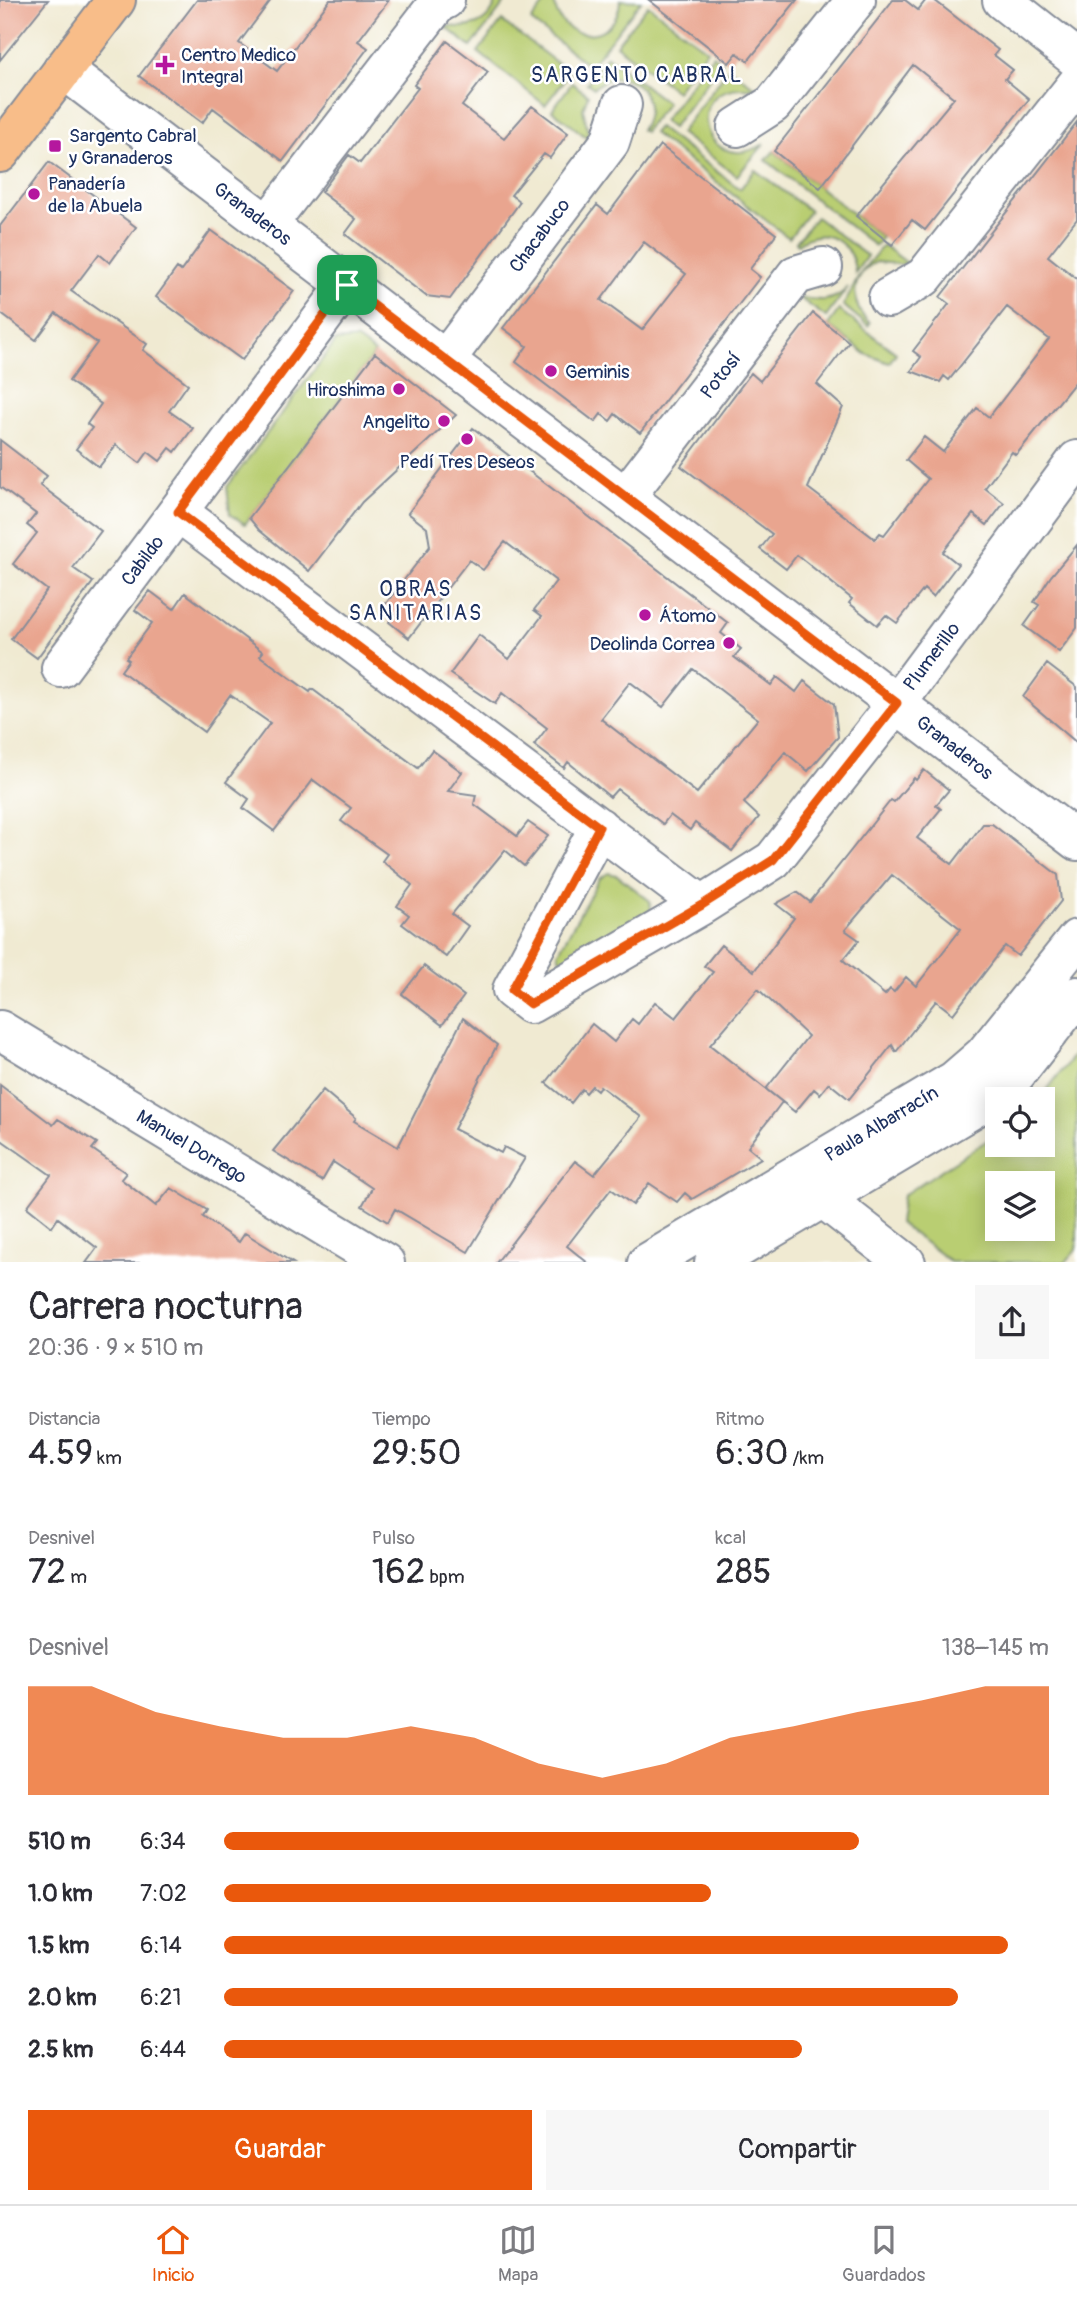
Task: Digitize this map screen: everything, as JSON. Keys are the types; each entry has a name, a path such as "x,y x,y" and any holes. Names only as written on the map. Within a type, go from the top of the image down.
{"main road":[{"path":"0,153 116,0"}],"street":[{"path":"268,224 439,2 445,0"},
{"path":"737,127 773,104 856,0"},
{"path":"1015,4 1077,59"},
{"name":"Granaderos","path":"63,69 1077,841"},
{"path":"888,298 924,277 1077,84"},
{"name":"Chacabuco","path":"446,359 610,142 622,105"},
{"name":"Potosí","path":"626,496 796,275 822,267"},
{"name":"Cabildo","path":"61,668 347,285"},
{"name":"Plumerillo","path":"599,827 512,990 530,1004 757,873 787,846 1077,460"},
{"path":"178,512 702,905"},
{"name":"Paula Albarracín","path":"647,1262 972,1067 1077,939"},
{"name":"Paula Albarracín","path":"714,1262 959,1118 1000,1090 1077,996"},
{"name":"Manuel Dorrego","path":"0,1030 385,1262"},
{"path":"794,1175 906,1262"}],"green space":[{"path":"497,0 507,0 471,47 443,25 461,27 483,21"},
{"path":"547,0 554,0 558,15 565,25 576,32 588,34 599,32 610,25 617,15 620,0 641,1 590,66 531,21"},
{"path":"648,5 707,50 676,91 616,45"},
{"path":"502,21 570,73 545,105 478,52"},
{"path":"713,55 722,62 672,128 663,121"},
{"path":"607,56 667,103 644,132 641,130 647,117 648,105 645,94 638,86 629,80 618,78 606,80 594,88 587,83"},
{"path":"729,68 759,90 733,89 716,96 707,109 706,125 712,139 724,149 742,152 764,144 737,176 680,133"},
{"path":"572,83 588,95 583,109 590,140 552,110"},
{"path":"658,127 740,189 755,170 810,211 789,238 653,133"},
{"path":"774,151 882,237 875,246 766,160"},
{"path":"816,217 867,256 855,273 849,253 836,239 817,236 798,244 796,242"},
{"path":"883,245 910,265 876,262 861,274 855,291 856,299 858,308 870,323 868,326 843,305 860,275"},
{"path":"848,287 826,317 798,297 831,299"},
{"path":"839,310 896,353 889,363 866,354 828,325"},
{"path":"356,339 375,353 245,524 230,514 227,487 336,341"},
{"path":"608,873 617,875 650,901 651,910 566,959 560,959 558,953 599,879"},
{"path":"1077,1051 1077,1249 1066,1262 951,1262 899,1223 903,1195 985,1142 985,1157 1055,1157 1055,1087 1049,1087"}],"building":[{"path":"0,0 48,0 0,60"},
{"path":"197,0 271,0 239,43 277,71 330,0 389,0 358,41 368,48 283,161 213,108 202,123 139,76"},
{"path":"649,0 797,0 748,61 737,53 729,63"},
{"path":"893,0 905,0 918,10 926,0 934,0 998,50 994,55 1013,70 1005,79 1029,99 925,230 912,220 892,245 856,216 954,98 913,65 820,188 774,151"},
{"path":"447,41 488,72 462,106 504,138 532,106 568,133 550,158 544,154 511,195 520,202 450,299 426,296 345,234 356,219 321,192 349,155 360,163 418,88 414,85"},
{"path":"1077,122 1077,219 1048,256 1077,279 1077,380 1016,455 1012,452 985,488 1004,503 987,525 973,514 943,552 958,564 933,597 924,589 897,623 886,615 877,625 849,603 852,599 797,555 786,569 760,549 772,534 681,466 751,373 760,381 813,313 849,342 817,384 843,407 808,488 875,539 880,533 884,535 928,479 906,460 924,437 943,452 977,408 989,417 1049,339 1007,307 949,380 944,376 940,382 911,371 921,357 913,351 949,304 940,297"},
{"path":"660,145 776,234 750,269 760,277 640,433 615,414 610,421 601,414 595,422 516,362 527,346 503,328 597,205 608,214","holes":["644,242 686,274 642,330 601,300"]},
{"path":"49,162 136,227 110,263 99,254 71,291 147,344 143,350 188,384 169,411 193,428 175,452 170,448 160,461 148,452 140,463 116,445 99,467 76,449 92,428 87,424 101,404 69,381 97,343 56,313 36,340 0,313 0,226"},
{"path":"211,230 294,291 242,360 156,297 177,268 181,271"},
{"path":"375,353 456,415 362,502 309,571 259,530 249,518"},
{"path":"473,428 728,623 721,633 741,649 734,657 771,685 777,677 796,692 804,681 834,704 838,737 808,771 785,752 744,803 759,817 732,851 695,823 690,830 670,815 663,824 617,789 610,797 568,762 564,768 534,745 547,728 502,693 495,704 450,674 479,635 509,659 542,616 534,610 556,581 505,542 483,570 469,560 409,638 389,622 394,614 384,606 430,546 427,528 408,513","holes":["693,669 758,719 697,793 601,719 630,682 663,707"]},
{"path":"0,440 47,476 40,485 101,531 73,568 93,582 37,658 11,639 47,590 13,564 37,533 27,525 36,514 0,487"},
{"path":"1077,545 1077,628 1059,652 1024,626 1039,605 1034,602 1051,576"},
{"path":"150,591 174,609 185,593 263,652 260,656 310,692 312,689 418,768 432,750 462,772 448,791 476,795 474,804 517,836 528,822 548,836 524,866 505,850 452,914 468,926 446,957 402,924 409,915 397,906 412,885 382,861 387,854 341,821 351,808 313,780 274,831 243,808 249,799 226,782 270,723 230,695 204,732 121,671 129,660 126,658 152,623 135,610"},
{"path":"1047,664 1077,687 1077,743 1023,697"},
{"path":"924,770 949,790 936,805 941,809 917,838 952,864 983,824 992,824 1058,875 1061,901 1018,956 1005,946 953,1014 936,1001 896,1052 892,1045 849,1099 829,1083 820,1094 814,1089 795,1112 766,1089 808,1036 758,989 710,1045 782,1102 748,1147 761,1158 692,1199 685,1193 677,1202 649,1183 633,1205 611,1189 567,1246 587,1262 497,1262 575,1161 594,1175 641,1117 600,1086 597,1090 592,1086 586,1093 582,1089 571,1103 546,1083 592,1024 614,1042 632,1019 638,1024 655,1002 676,1018 713,972 704,966 721,945 754,971 794,918 776,904 797,892 810,902 891,800 894,802 914,778 916,780","holes":["892,875 961,929 916,986 906,977 894,992 890,989 885,995 843,960 859,940 845,930"]},
{"path":"424,966 464,996 442,1025 402,994"},
{"path":"463,1018 497,1045 454,1129 501,1153 504,1147 525,1158 468,1252 395,1209 388,1222 362,1206 372,1188 333,1162 322,1181 273,1151 323,1090 356,1118 354,1121 398,1147"},
{"path":"0,1085 53,1125 58,1119 97,1143 92,1149 126,1173 121,1179 156,1206 171,1188 207,1210 203,1217 239,1242 245,1233 291,1262 87,1262 97,1248 58,1218 52,1227 27,1207 51,1175 0,1139"}],"place":[{"name":"Centro Medico Integral","path":"165,65"},
{"name":"Sargento Cabral y Granaderos","path":"55,146"},
{"name":"Panadería de la Abuela","path":"34,194"},
{"name":"Geminis","path":"551,371"},
{"name":"Hiroshima","path":"399,389"},
{"name":"Angelito","path":"444,421"},
{"name":"Pedí Tres Deseos","path":"467,439"},
{"name":"Átomo","path":"645,615"},
{"name":"Deolinda Correa","path":"729,643"}],"district":[{"name":"SARGENTO CABRAL","path":"637,75"},
{"name":"OBRAS SANITARIAS","path":"416,601"}],"route":[{"path":"347,285 897,703 787,846 773,860 757,873 530,1004 512,990 599,827 178,512 347,285"}]}
